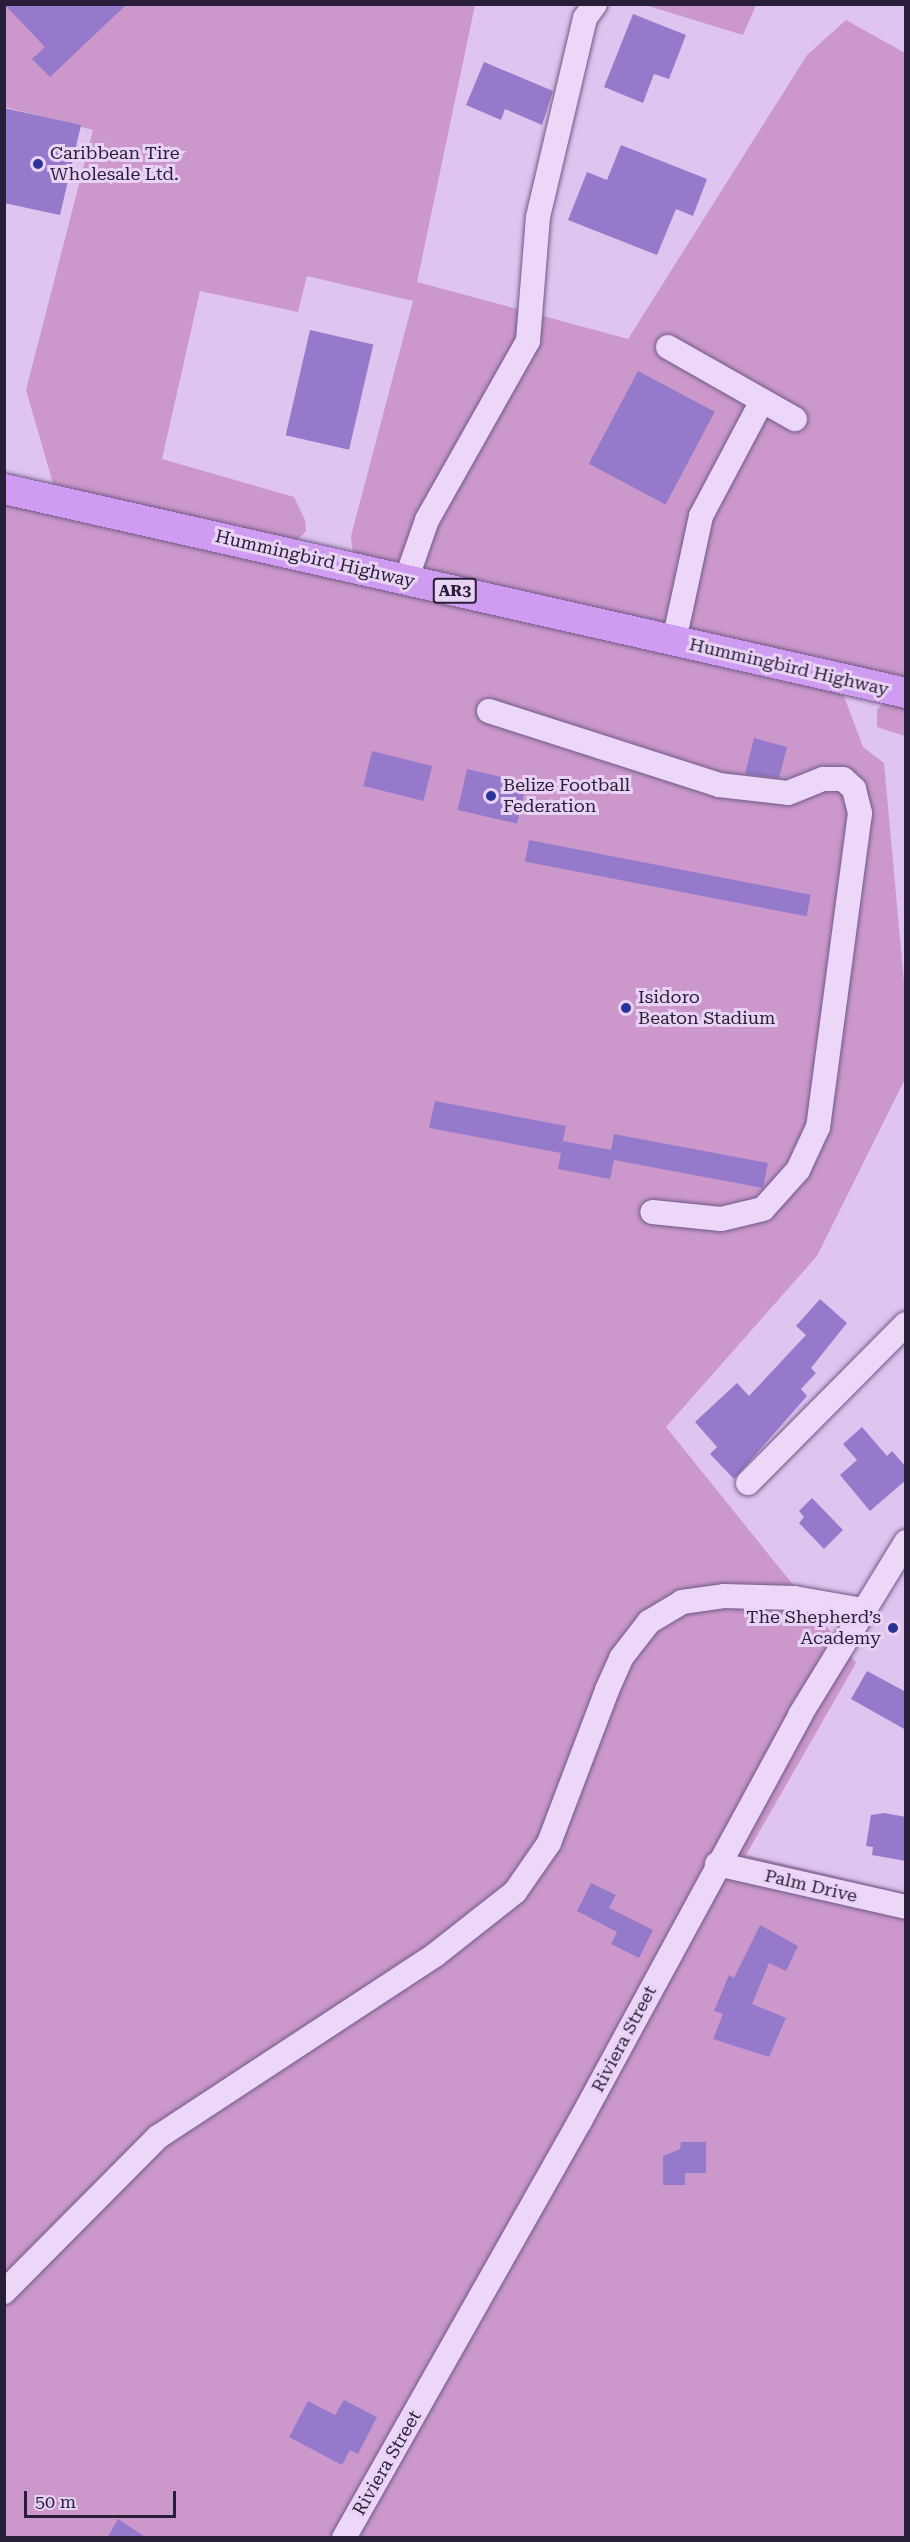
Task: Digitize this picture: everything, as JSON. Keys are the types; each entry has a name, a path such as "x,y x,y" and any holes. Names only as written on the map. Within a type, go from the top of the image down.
{"main road":[{"name":"Hummingbird Highway","path":"4,489 906,693"}],"street":[{"path":"406,580 427,520 528,341 538,217 585,18 595,4"},
{"path":"668,347 795,419"},
{"path":"674,640 701,516 762,401"},
{"path":"489,711 719,785 788,793 823,779 843,779 854,789 860,813 818,1127 798,1170 763,1209 721,1219 652,1212"},
{"path":"748,1483 906,1324"},
{"name":"Riviera Street","path":"345,2538 580,2121 717,1864 863,1610 906,1542"},
{"path":"4,2292 158,2137 435,1955 515,1892 549,1844 621,1658 649,1622 682,1602 724,1596 794,1598 863,1610"},
{"name":"Palm Drive","path":"717,1864 906,1908"}],"shaded area":[{"path":"4,5 475,5 417,282 628,339 807,55 846,20 905,53 905,681 353,555 351,536 413,301 307,276 298,312 200,291 162,459 294,497 305,520 306,531 296,542 54,487 26,390 93,130 5,107"},
{"path":"645,5 756,5 743,35"},
{"path":"5,502 842,691 863,747 884,763 905,993 905,1079 817,1256 666,1427 856,1663 746,1855 905,1893 906,2537 5,2537"},
{"path":"885,700 905,705 905,736 877,727 877,710"}],"building":[{"path":"4,4 127,4 50,77 32,59 45,47"},
{"path":"633,14 686,35 669,79 654,74 643,103 604,87"},
{"path":"484,62 553,91 542,125 505,109 501,120 466,105"},
{"name":"Caribbean Tire Wholesale Ltd.","path":"4,108 81,125 60,215 4,203"},
{"path":"621,145 707,179 693,216 676,209 657,255 568,220 587,172 607,180"},
{"path":"310,330 373,345 349,450 286,435"},
{"path":"638,371 715,412 666,505 589,464"},
{"path":"754,738 787,747 779,778 745,774"},
{"path":"372,751 432,766 423,801 363,786"},
{"name":"Belize Football Federation","path":"467,769 526,783 517,824 458,810"},
{"path":"529,840 811,895 807,916 525,862"},
{"path":"435,1101 566,1126 561,1149 563,1141 611,1150 614,1134 768,1163 763,1188 614,1160 610,1179 558,1169 561,1153 429,1128"},
{"path":"820,1299 847,1323 811,1368 816,1373 801,1389 807,1396 734,1479 710,1454 717,1447 695,1422 737,1383 749,1396 806,1335 796,1326"},
{"path":"862,1427 887,1456 892,1451 906,1467 906,1480 870,1511 840,1475 857,1460 843,1444"},
{"path":"812,1498 843,1530 824,1549 799,1523 804,1517 799,1511"},
{"path":"867,1671 906,1692 906,1730 851,1699"},
{"path":"884,1813 906,1817 906,1861 872,1855 873,1847 866,1846 871,1815"},
{"path":"591,1883 616,1895 609,1908 653,1930 639,1958 611,1944 617,1932 577,1911"},
{"path":"760,1925 798,1946 786,1971 769,1963 752,2004 786,2018 769,2057 713,2039 723,2014 714,2011 729,1975 734,1978"},
{"path":"681,2142 706,2142 706,2173 685,2173 685,2185 663,2185 663,2156 680,2149"},
{"path":"344,2400 377,2417 358,2454 350,2450 342,2465 289,2437 308,2401 335,2415"},
{"path":"118,2519 147,2538 107,2538"}],"place":[{"name":"Caribbean Tire Wholesale Ltd.","path":"38,164"},
{"name":"Belize Football Federation","path":"491,796"},
{"name":"Isidoro Beaton Stadium","path":"626,1008"},
{"name":"The Shepherd’s Academy","path":"893,1628"}]}
